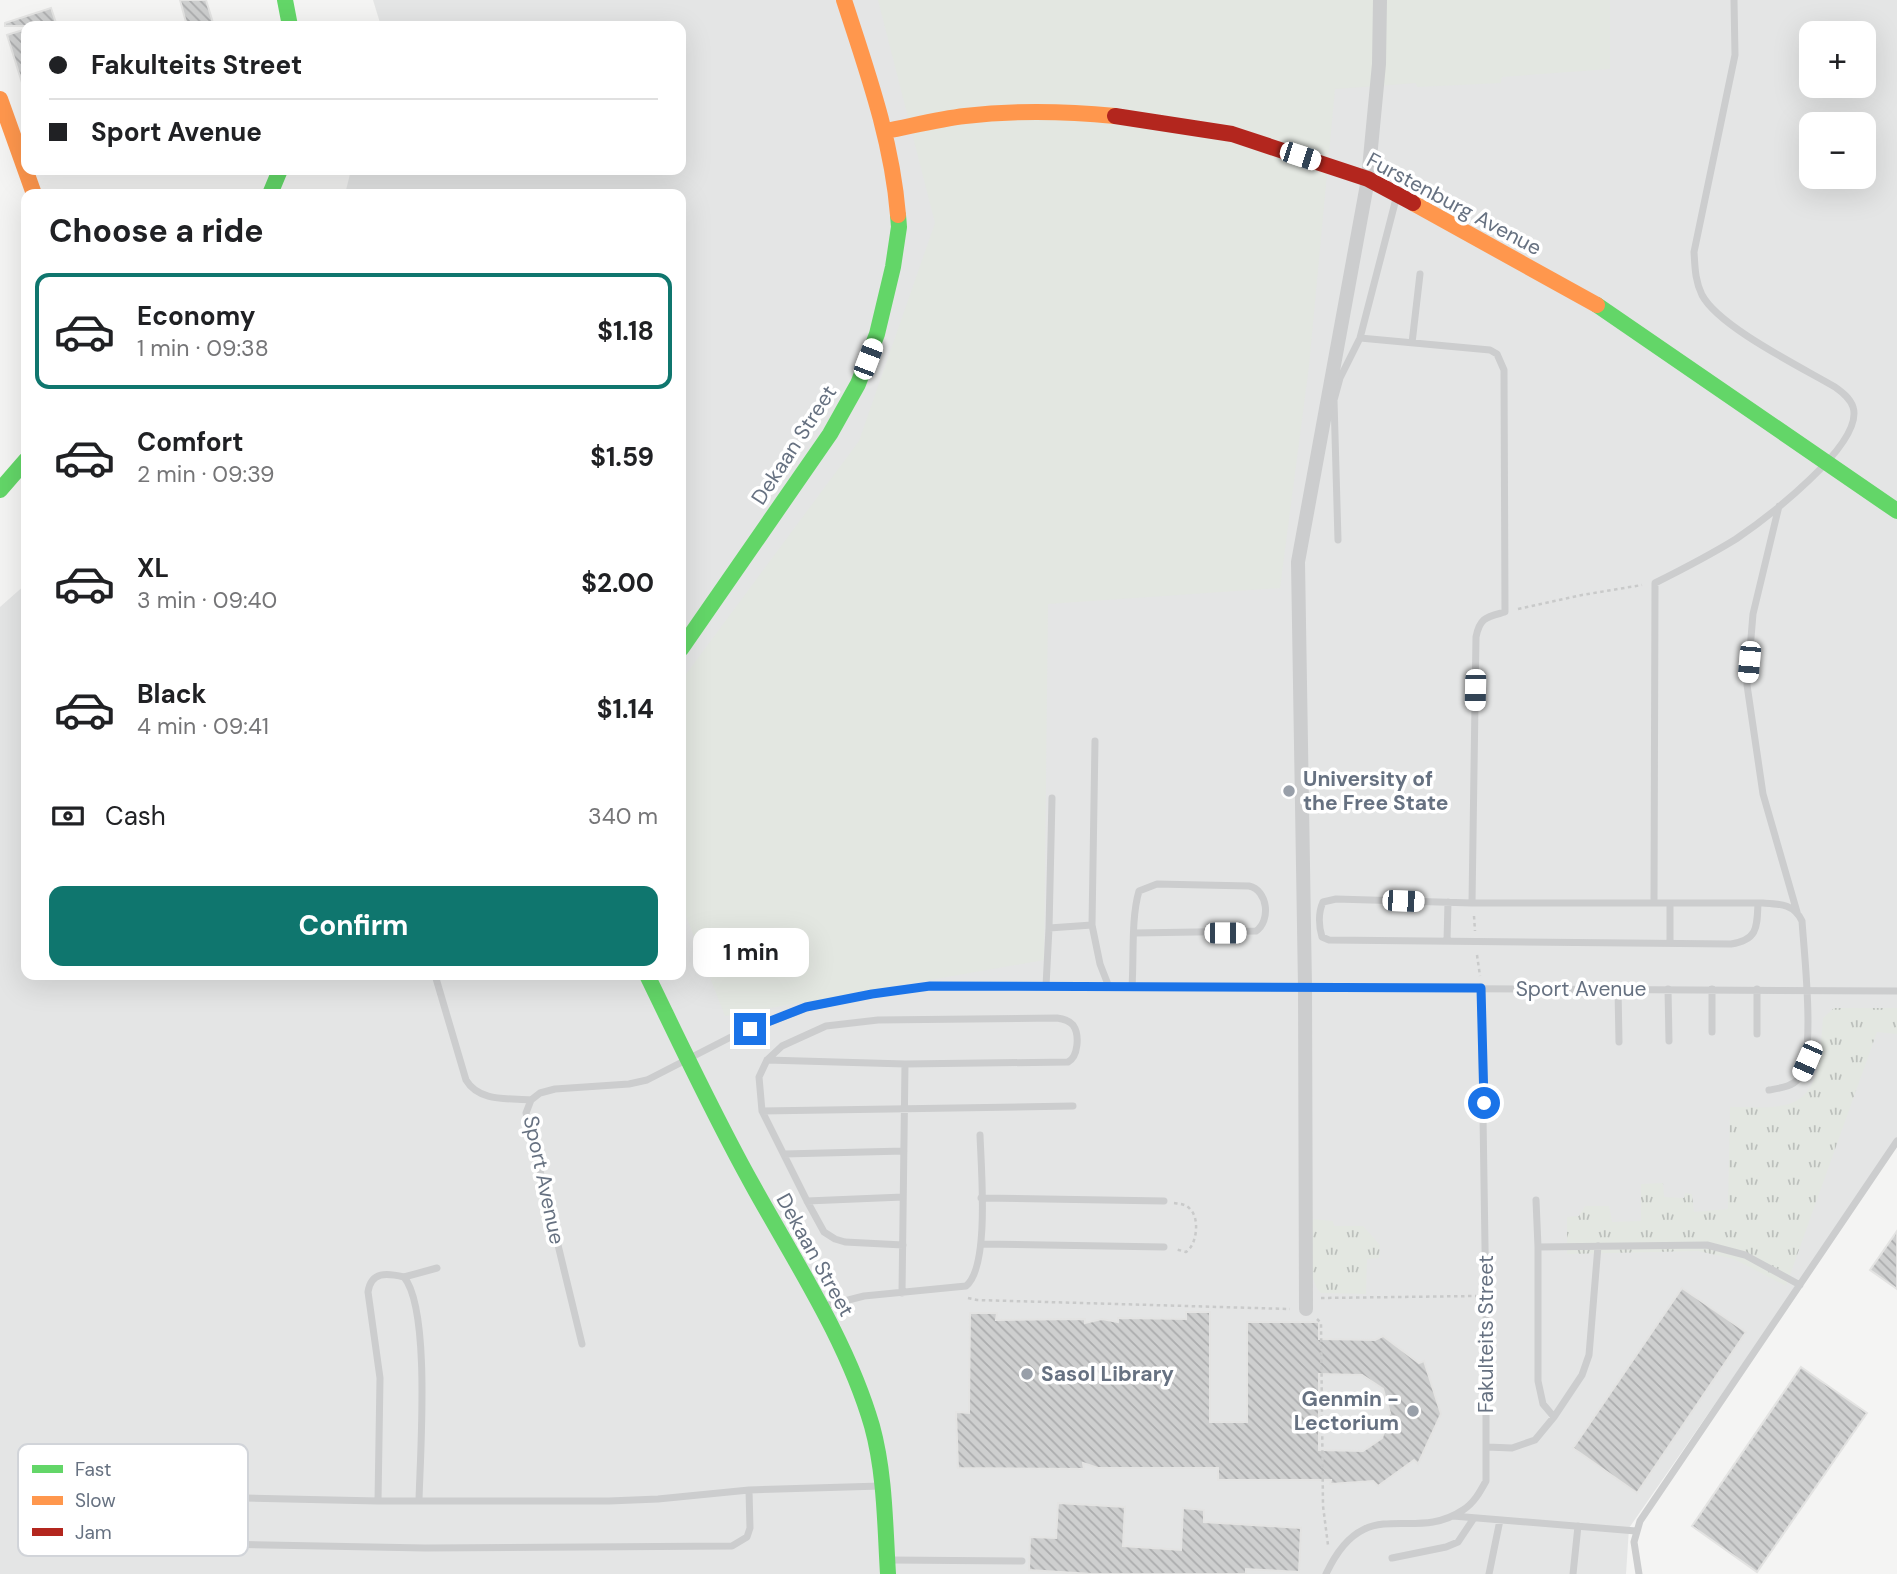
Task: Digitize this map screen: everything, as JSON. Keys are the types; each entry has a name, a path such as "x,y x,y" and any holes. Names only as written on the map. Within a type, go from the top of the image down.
{"street":[{"path":"285,0 289,21"},
{"name":"Dekaan Street","path":"686,642 830,434 858,384 877,334 893,267 899,227 896,187 886,131 844,0"},
{"path":"1306,1304 1305,987 1298,562 1368,179 1379,64 1380,0"},
{"path":"0,99 21,158"},
{"name":"Furstenburg Avenue","path":"886,131 965,116 1019,112 1072,112 1124,117 1232,134 1368,179 1616,316 1897,511"},
{"path":"0,490 21,466"},
{"name":"Dekaan Street","path":"649,980 722,1131 820,1307 863,1397 873,1430 882,1486 888,1567"}],"lane":[{"path":"1654,902 1656,583 1736,538 1780,506 1828,462 1843,442 1854,416 1853,405 1835,387 1717,314 1702,296 1695,278 1694,252 1735,55 1734,0"},
{"path":"1338,540 1334,400 1340,378 1360,338 1397,194"},
{"path":"1412,343 1420,274"},
{"path":"1360,338 1490,350 1497,354 1504,370 1505,612 1484,619 1478,625 1476,637 1472,903"},
{"path":"1769,1090 1789,1086 1799,1078 1807,1061 1807,990 1802,921 1797,912 1763,794 1747,685 1753,614 1780,506"},
{"path":"1095,741 1092,925 1100,964 1110,986"},
{"path":"1046,986 1052,798"},
{"path":"1132,987 1135,933 1137,898 1139,891 1146,886 1157,884 1249,886 1262,892 1264,921 1256,932 1135,933"},
{"path":"1758,903 1757,927 1744,942 1329,940 1322,937 1319,928 1320,907 1323,902 1329,900 1758,903 1788,906 1797,912"},
{"path":"1447,941 1448,902"},
{"path":"1670,902 1670,943"},
{"path":"1049,928 1092,925"},
{"path":"436,980 471,1090 481,1096 531,1100"},
{"name":"Sport Avenue","path":"582,1344 526,1113 531,1100 540,1093 555,1089 629,1084 647,1080 740,1034 806,1007 930,986 1897,991"},
{"name":"Fakulteits Street","path":"1326,1574 1343,1545 1368,1527 1436,1521 1452,1516 1476,1499 1486,1481 1481,988"},
{"path":"1618,989 1619,1042"},
{"path":"1668,989 1669,1041"},
{"path":"1712,989 1712,1032"},
{"path":"1757,989 1757,1034"},
{"path":"767,1060 905,1064 1068,1062 1073,1060 1076,1053 1076,1032 1073,1025 1057,1018 878,1020 826,1026 782,1046 767,1060 760,1077 762,1111 824,1232 845,1242 903,1245"},
{"path":"902,1293 905,1064"},
{"path":"762,1111 1073,1106"},
{"path":"820,1307 864,1296 966,1286 973,1280 979,1265 981,1244 980,1135"},
{"path":"1639,1574 1634,1542 1636,1531 1897,1141"},
{"path":"784,1154 904,1151"},
{"path":"807,1201 903,1197"},
{"path":"981,1198 1164,1201"},
{"path":"1536,1200 1538,1381 1543,1405 1554,1417"},
{"path":"981,1244 1164,1247"},
{"path":"1538,1247 1707,1245 1745,1255 1800,1285"},
{"path":"1487,1447 1512,1448 1535,1440 1554,1417 1587,1364 1598,1246"},
{"path":"378,1502 380,1378 369,1284 377,1275 404,1276 437,1268"},
{"path":"404,1276 411,1286 417,1310 422,1392 419,1501"},
{"path":"248,1498 378,1502 658,1499 749,1490 882,1486"},
{"path":"248,1545 425,1548 732,1546 747,1537 750,1528 749,1490"},
{"path":"1452,1516 1636,1531"},
{"path":"1392,1558 1458,1542 1474,1518"},
{"path":"1489,1574 1500,1520"},
{"path":"1573,1574 1578,1526"},
{"path":"888,1567 1022,1562"}],"path":[{"path":"1505,612 1582,595 1656,583"},
{"path":"1164,1201 1184,1205 1191,1209 1195,1217 1194,1244 1191,1249 1186,1252 1164,1247"},
{"path":"966,1298 1306,1304 1486,1296"},
{"path":"1306,1304 1321,1323 1323,1506 1331,1564"}],"shaded area":[{"name":"University of the Free State","path":"373,0 1897,0 1897,1141 1629,1528 1626,1574 0,1574 0,607 21,588 21,980 686,980 686,189 346,189 350,175 686,175 686,21 379,21"}],"green space":[{"path":"878,0 1610,0 1610,69 1502,77 1501,83 1417,87 1416,83 1335,89 1309,366 1280,588 1048,604 1044,960 725,1016 686,916 686,674 859,441 935,223"},
{"path":"1834,1008 1897,1008 1897,1034 1877,1032 1786,1286 1734,1259 1698,1251 1567,1254 1567,1217 1579,1216 1585,1206 1609,1206 1612,1222 1641,1221 1641,1184 1663,1183 1664,1197 1684,1198 1685,1193 1692,1194 1694,1212 1728,1209 1730,1107 1775,1107 1800,1099 1814,1080 1818,1067 1823,1018"},
{"path":"1311,1219 1333,1221 1334,1226 1363,1226 1380,1245 1379,1258 1367,1259 1366,1294 1321,1293 1316,1287 1310,1259"}],"building":[{"path":"180,0 206,0 212,21 186,21"},
{"path":"51,8 55,21 21,21 21,26 5,26 5,23"},
{"path":"21,31 21,80 7,35"},
{"path":"1897,1231 1897,1289 1870,1270"},
{"path":"1682,1288 1746,1332 1637,1493 1573,1448"},
{"path":"1186,1312 1210,1312 1210,1422 1247,1422 1247,1322 1319,1322 1319,1339 1375,1340 1383,1336 1419,1363 1424,1361 1441,1414 1418,1464 1414,1460 1378,1486 1373,1481 1330,1484 1331,1480 1218,1480 1218,1468 1098,1468 1083,1463 1084,1469 958,1468 956,1412 969,1413 970,1313 997,1313 996,1320 1085,1319 1085,1323 1102,1319 1118,1322 1118,1318 1186,1319","holes":["1319,1374 1362,1375 1383,1389 1390,1413 1382,1438 1363,1451 1319,1450"]},
{"path":"1801,1367 1867,1413 1757,1572 1692,1526"},
{"path":"1058,1503 1125,1507 1123,1546 1181,1550 1183,1508 1204,1510 1204,1522 1301,1528 1299,1572 1246,1569 1246,1574 1092,1574 1029,1570 1030,1537 1056,1538"}],"traffic: fast":[{"path":"285,0 289,21"},
{"path":"272,189 278,175"},
{"path":"686,642 830,434 858,384 877,334 893,267 899,227 898,215"},
{"path":"1597,305 1897,511"},
{"path":"0,490 21,466"},
{"path":"649,980 724,1132 819,1302 849,1363 872,1426 880,1462 888,1574"}],"traffic: slow":[{"path":"844,0 870,79 884,133 898,215"},
{"path":"0,99 21,158"},
{"path":"886,131 955,117 1002,113 1059,112 1115,116"},
{"path":"27,175 32,189"},
{"path":"1413,203 1597,305"}],"traffic: jam":[{"path":"1115,116 1232,134 1368,179 1413,203"}],"place":[{"name":"University of the Free State","path":"1289,791"},
{"name":"Sasol Library","path":"1027,1374"},
{"name":"Genmin - Lectorium","path":"1413,1411"}],"route":[{"path":"750,1029 806,1007 930,986 1481,988 1484,1103"}]}
